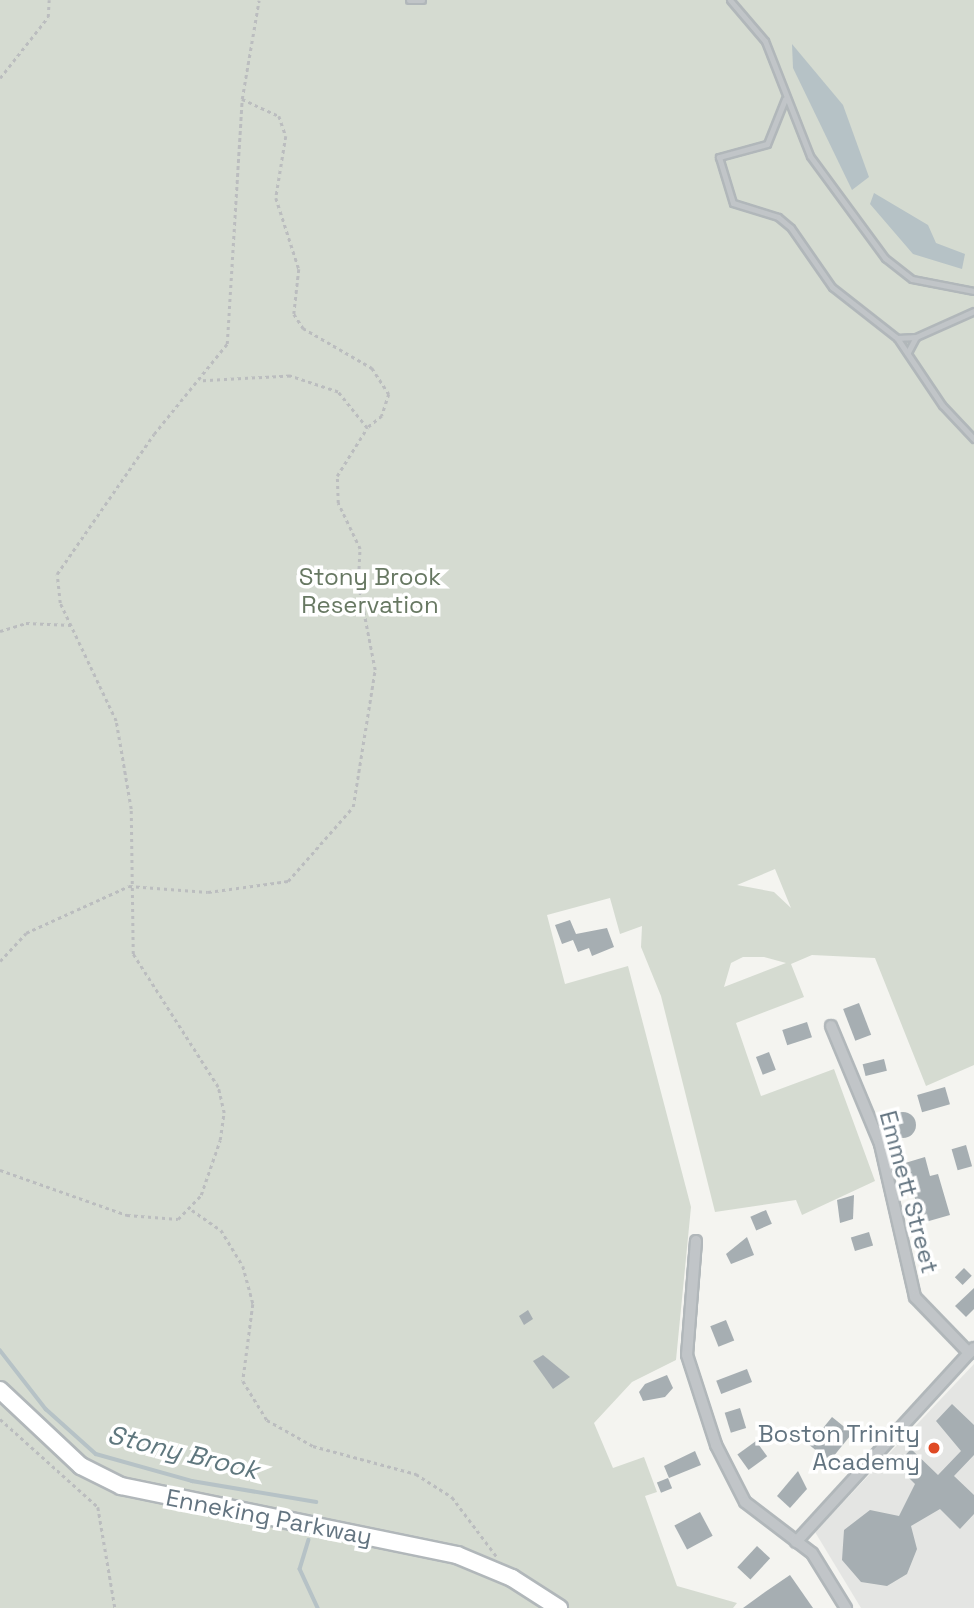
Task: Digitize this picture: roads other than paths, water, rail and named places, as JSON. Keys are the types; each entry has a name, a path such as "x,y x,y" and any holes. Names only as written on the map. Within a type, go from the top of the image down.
{"main road":[{"name":"Enneking Parkway","path":"0,1390 81,1466 121,1486 457,1555 512,1578 559,1608"}],"street":[{"name":"Emmett Street","path":"831,1026 880,1144 919,1305 972,1350"},
{"path":"696,1241 687,1347 693,1377 739,1493 758,1516 817,1559 846,1608"},
{"path":"796,1542 972,1350"}],"lane":[{"path":"409,0 422,0"},
{"path":"730,0 765,41 785,99 827,184 896,270 933,286 974,291"},
{"path":"785,99 767,144 719,157 727,190 738,206 778,217 832,287 897,338 942,405 974,439"},
{"path":"897,338 916,337 974,311"},
{"path":"908,352 916,337"}],"waterway":[{"name":"Stony Brook","path":"0,1350 46,1409 96,1454 192,1481 316,1502"},
{"name":"Stony Brook","path":"309,1540 300,1569 318,1608"}],"place":[{"name":"Boston Trinity Academy","path":"934,1448"}],"park label":[{"name":"Stony Brook Reservation","path":"370,591"}]}
